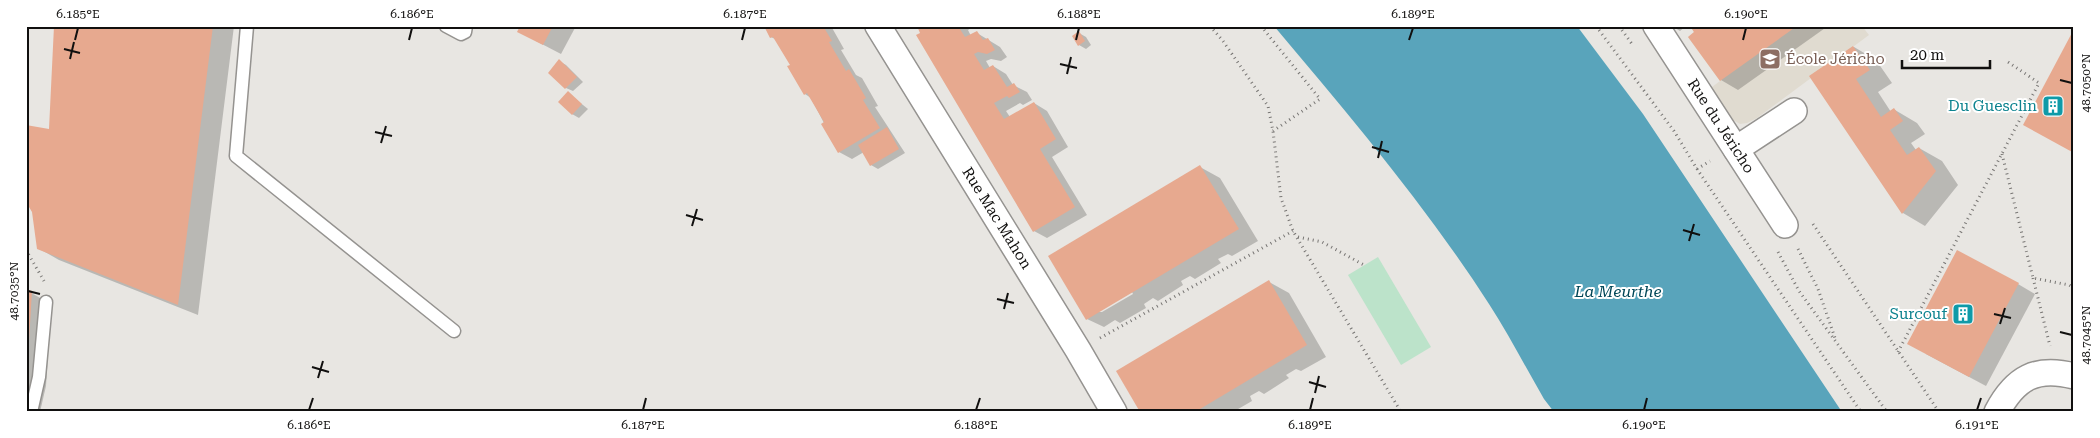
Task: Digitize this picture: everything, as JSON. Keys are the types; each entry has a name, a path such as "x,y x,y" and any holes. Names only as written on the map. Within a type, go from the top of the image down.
{"street":[{"name":"Rue Mac Mahon","path":"878,26 1078,350 1114,412"},
{"name":"Rue du Jéricho","path":"1656,26 1785,225"},
{"path":"1736,149 1794,111"},
{"path":"1998,412 2014,388 2030,375 2065,375"}],"lane":[{"path":"248,26 236,156 454,331"},
{"path":"446,26 460,34 465,32 466,26"},
{"path":"31,412 39,377 46,302"}],"path":[{"path":"1210,26 1223,41 1268,106 1274,131 1281,198 1294,231 1401,412"},
{"path":"1261,26 1320,99 1274,131"},
{"path":"1596,26 1674,131 1697,169 1861,412"},
{"path":"1898,352 2039,83 2008,62"},
{"path":"2002,154 2033,278 2065,375"},
{"path":"1697,169 1710,161"},
{"path":"1810,220 1939,412"},
{"path":"1785,225 1818,289 1836,341 1887,412"},
{"path":"1078,350 1294,231"},
{"path":"1297,236 1322,242 1364,265"},
{"path":"26,250 44,281 46,302"},
{"path":"2033,278 2069,285 2074,288"}],"shaded area":[{"name":"École Jéricho","path":"1690,26 1862,26 1869,35 1757,118 1740,124 1726,116 1708,90 1720,81 1688,37 1694,32"}],"green space":[{"path":"1378,257 1431,347 1401,365 1348,275"}],"water":[{"name":"La Meurthe","path":"1274,26 1577,26 1643,114 1842,412 1554,412 1544,399 1489,304 1413,196"}],"building":[{"path":"54,26 213,26 178,305 37,249 32,212 26,202 26,125 49,129"},
{"path":"520,26 553,26 543,45 517,32"},
{"path":"764,26 823,26 832,41 829,42 846,71 849,69 866,98 863,100 880,128 838,153 821,124 824,122 807,93 804,95 787,66 790,65 773,37 770,38"},
{"path":"917,26 958,26 965,37 977,31 983,40 988,38 995,50 987,54 978,52 974,54 984,70 993,65 1007,87 1014,83 1020,92 994,103 1004,119 1034,102 1056,139 1040,149 1075,207 1033,232 916,35 920,33"},
{"path":"1690,26 1797,26 1720,81 1688,37 1694,32"},
{"name":"Du Guesclin","path":"2074,29 2074,153 2023,125"},
{"path":"1079,31 1085,41 1078,46 1072,36"},
{"path":"1853,46 1870,70 1856,79 1881,117 1894,108 1903,121 1890,130 1907,155 1919,147 1936,171 1902,214 1809,76"},
{"path":"559,59 577,77 565,89 548,73"},
{"path":"568,91 582,104 572,115 558,102"},
{"path":"887,127 899,149 870,166 858,145"},
{"path":"1200,165 1239,229 1086,320 1048,256"},
{"name":"Surcouf","path":"1957,250 2019,283 1969,377 1907,344"},
{"path":"1269,280 1307,345 1195,412 1140,412 1116,371"},
{"path":"26,289 32,291 28,357 26,357"}],"place":[{"name":"École Jéricho","path":"1770,59"},
{"name":"Du Guesclin","path":"2053,106"},
{"name":"Surcouf","path":"1963,314"}]}
